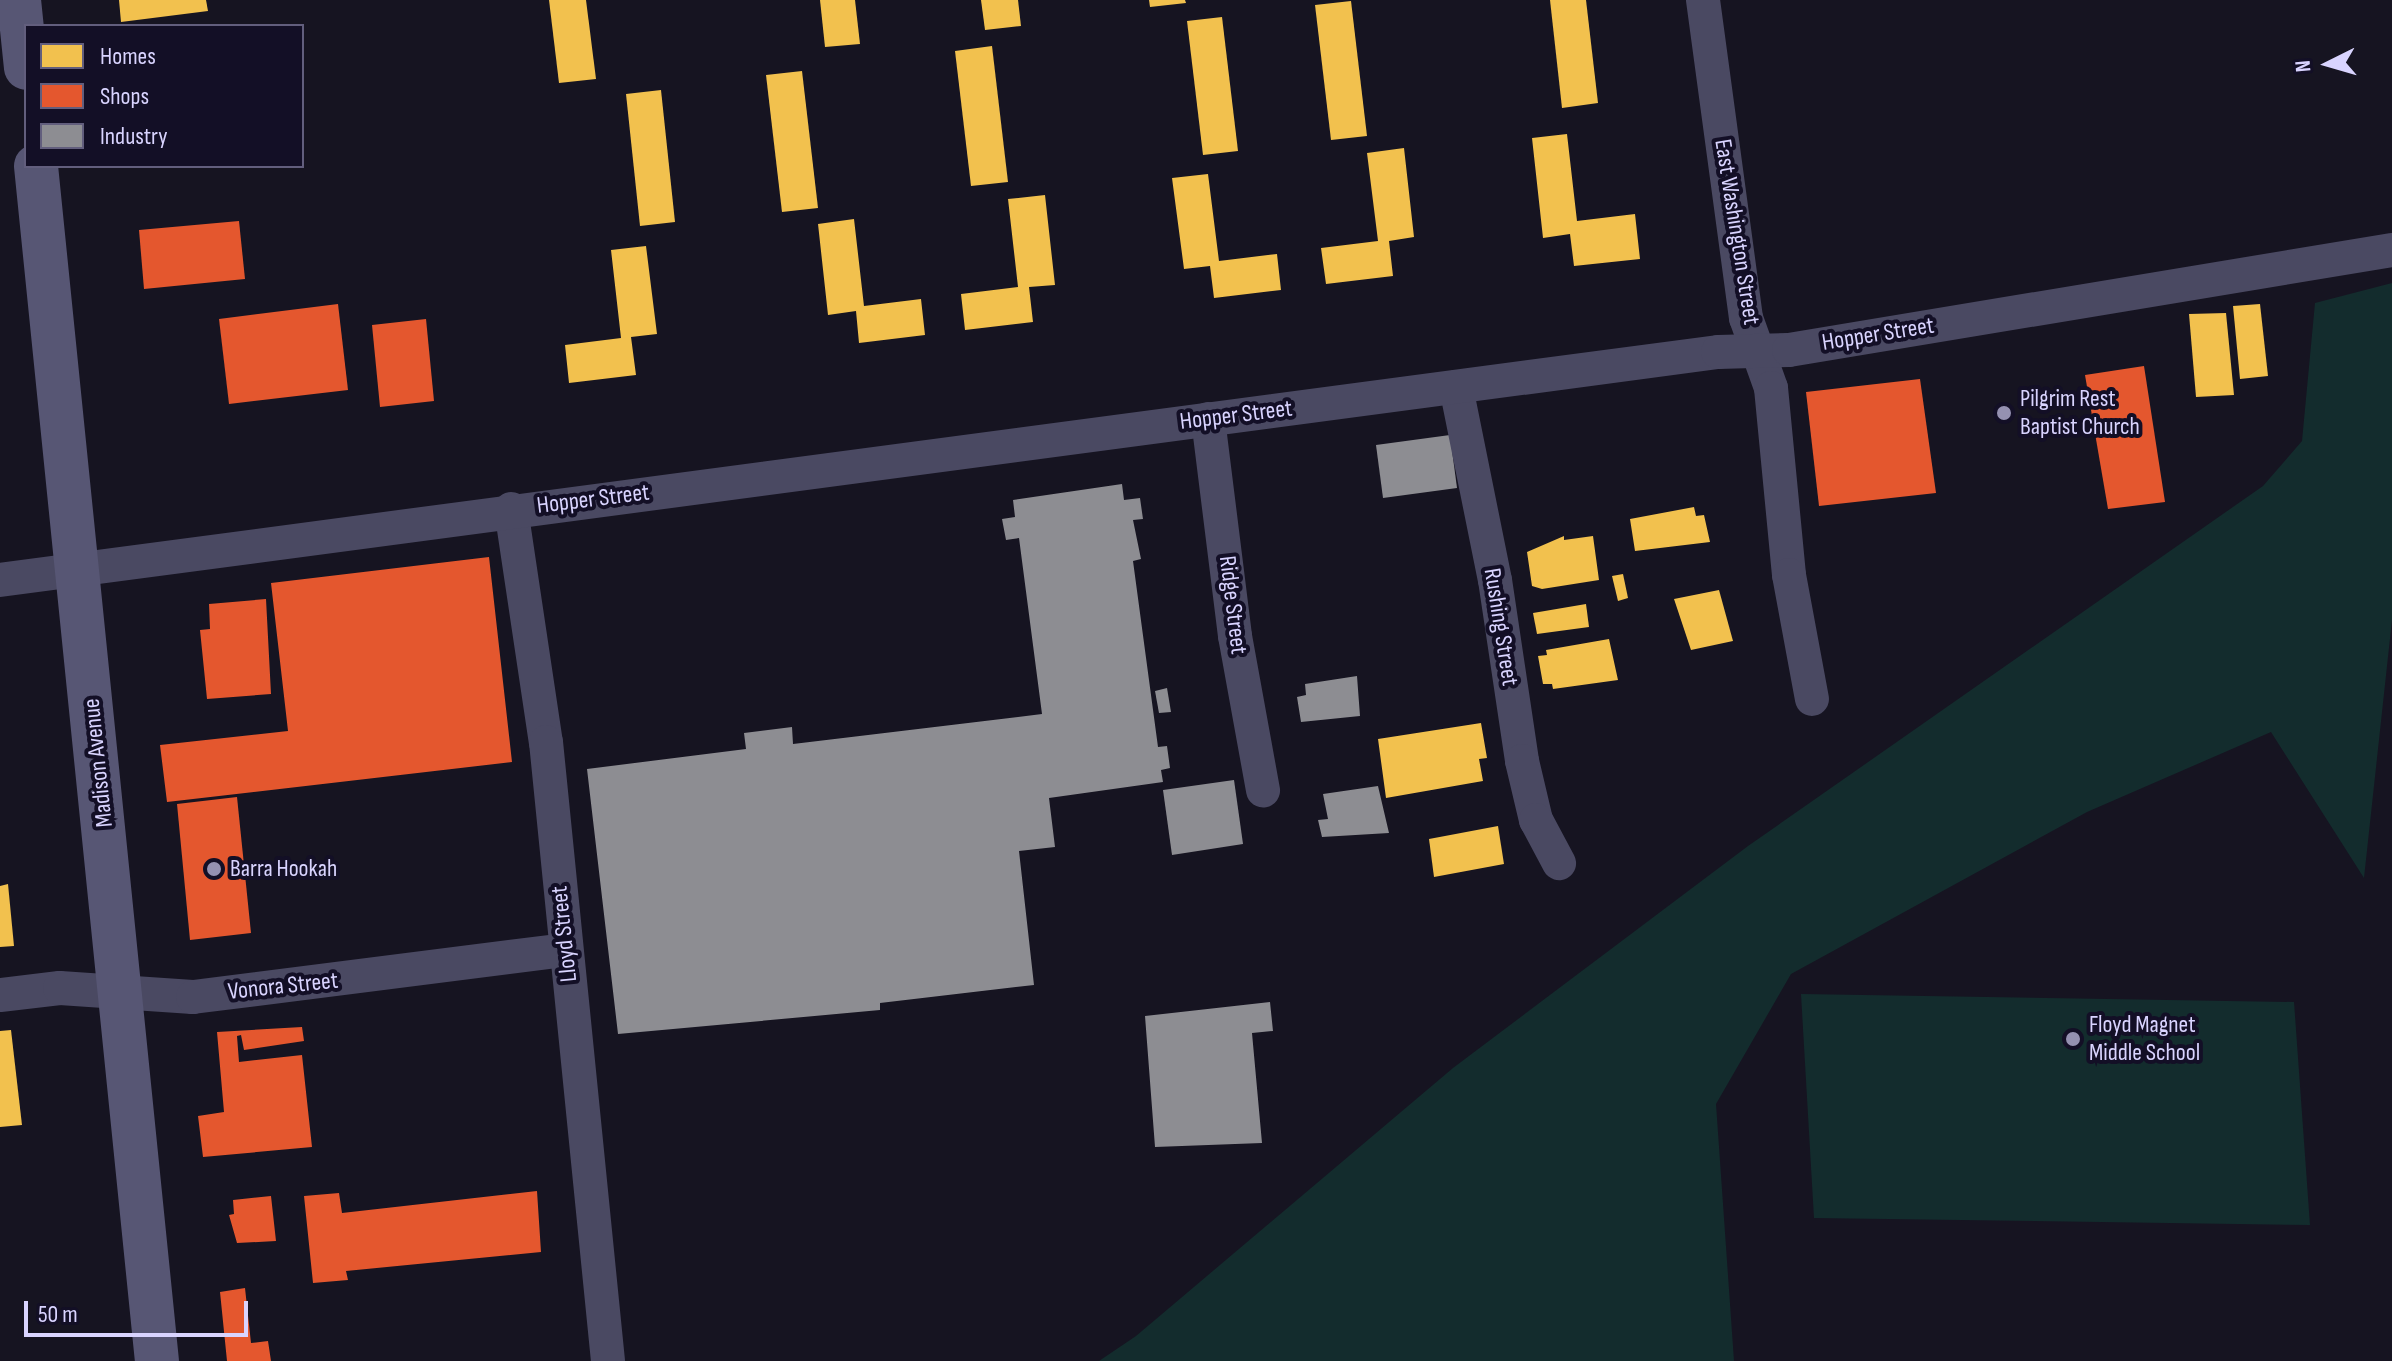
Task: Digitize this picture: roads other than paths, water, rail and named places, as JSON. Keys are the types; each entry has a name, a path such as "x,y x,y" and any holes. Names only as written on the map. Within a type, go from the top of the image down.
{"main road":[{"path":"19,0 24,49"},
{"name":"Madison Avenue","path":"36,168 157,1361"}],"street":[{"name":"East Washington Street","path":"1703,0 1746,318 1771,388 1789,575 1812,699"},
{"name":"Hopper Street","path":"0,580 511,509 1758,351 2392,250"},
{"name":"Rushing Street","path":"1456,387 1495,580 1522,761 1536,820 1559,863"},
{"name":"Ridge Street","path":"1208,419 1235,636 1263,790"},
{"name":"Lloyd Street","path":"511,509 546,742 608,1361"},
{"name":"Vonora Street","path":"0,995 60,988 193,997 565,950"}],"place":[{"name":"Pilgrim Rest Baptist Church","path":"2004,413"},
{"name":"Barra Hookah","path":"214,869"},
{"name":"Floyd Magnet Middle School","path":"2073,1039"}]}
